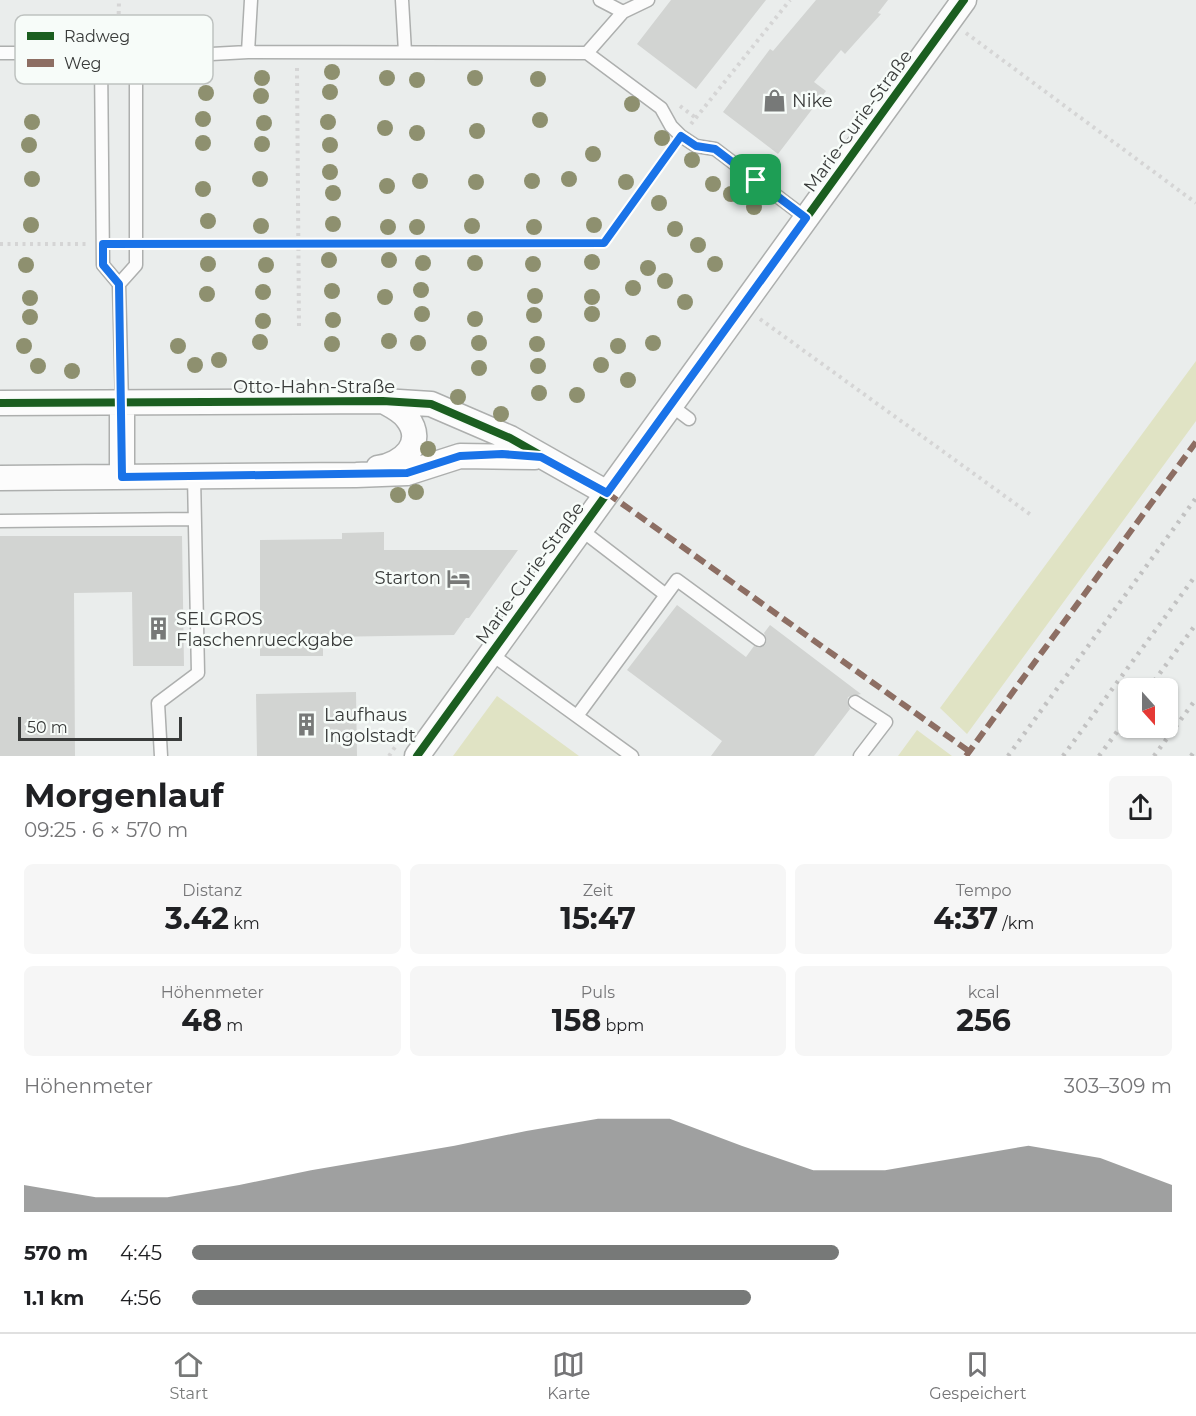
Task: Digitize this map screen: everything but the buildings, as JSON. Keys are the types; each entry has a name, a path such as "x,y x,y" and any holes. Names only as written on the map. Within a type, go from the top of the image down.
{"street":[{"name":"Marie-Curie-Straße","path":"417,756 669,404 964,0"},
{"name":"Otto-Hahn-Straße","path":"356,475 368,469 389,467 411,452 415,439 408,418 383,401"},
{"name":"Otto-Hahn-Straße","path":"0,403 383,401 431,404 510,438 607,493"},
{"path":"122,404 122,477"},
{"name":"Otto-Hahn-Straße","path":"0,477 356,475 407,473 460,456 502,454 541,457"}],"lane":[{"path":"248,52 251,0"},
{"path":"402,0 405,52"},
{"path":"600,0 623,12"},
{"path":"587,53 623,12 648,0"},
{"path":"213,54 248,52 587,53 661,108 681,136 696,146 715,149 806,218"},
{"path":"101,84 103,265 119,284 122,404"},
{"path":"119,284 136,265 136,84"},
{"path":"669,404 689,419"},
{"path":"161,756 158,703 198,673 194,476"},
{"path":"0,521 194,519"},
{"path":"580,529 666,595"},
{"path":"577,716 677,580 759,640"},
{"path":"490,654 632,756"},
{"path":"855,702 886,722 860,756"}],"path":[{"path":"136,244 604,243 681,136 790,0"},
{"path":"965,33 1196,203"},
{"path":"297,52 299,328"},
{"path":"0,244 103,244"},
{"path":"759,318 1031,515"}],"green space":[{"path":"1196,361 1196,421 967,734 940,708"},
{"path":"497,696 579,756 453,756"},
{"path":"917,730 952,756 898,756"}],"railway":[{"path":"1008,756 1196,498"},
{"path":"1063,756 1196,575"},
{"path":"1156,678 1196,624"},
{"path":"1154,756 1196,699"},
{"path":"1099,756 1118,730"},
{"path":"1191,756 1196,749"}],"marked path":[{"path":"966,756 1196,442"},
{"path":"607,493 970,752"}],"cycle path":[{"path":"417,756 964,0"},
{"path":"0,403 383,401 431,404 510,438 607,493"}],"place":[{"name":"Nike","path":"774,101"},
{"name":"Starton","path":"459,578"},
{"name":"SELGROS Flaschenrueckgabe","path":"158,629"},
{"name":"Laufhaus Ingolstadt","path":"306,725"}],"route":[{"path":"681,136 696,146 715,149 756,180 806,218 669,404 607,493 541,457 502,454 460,456 407,473 122,477 119,284 103,265 103,244 604,243 681,136"}]}
